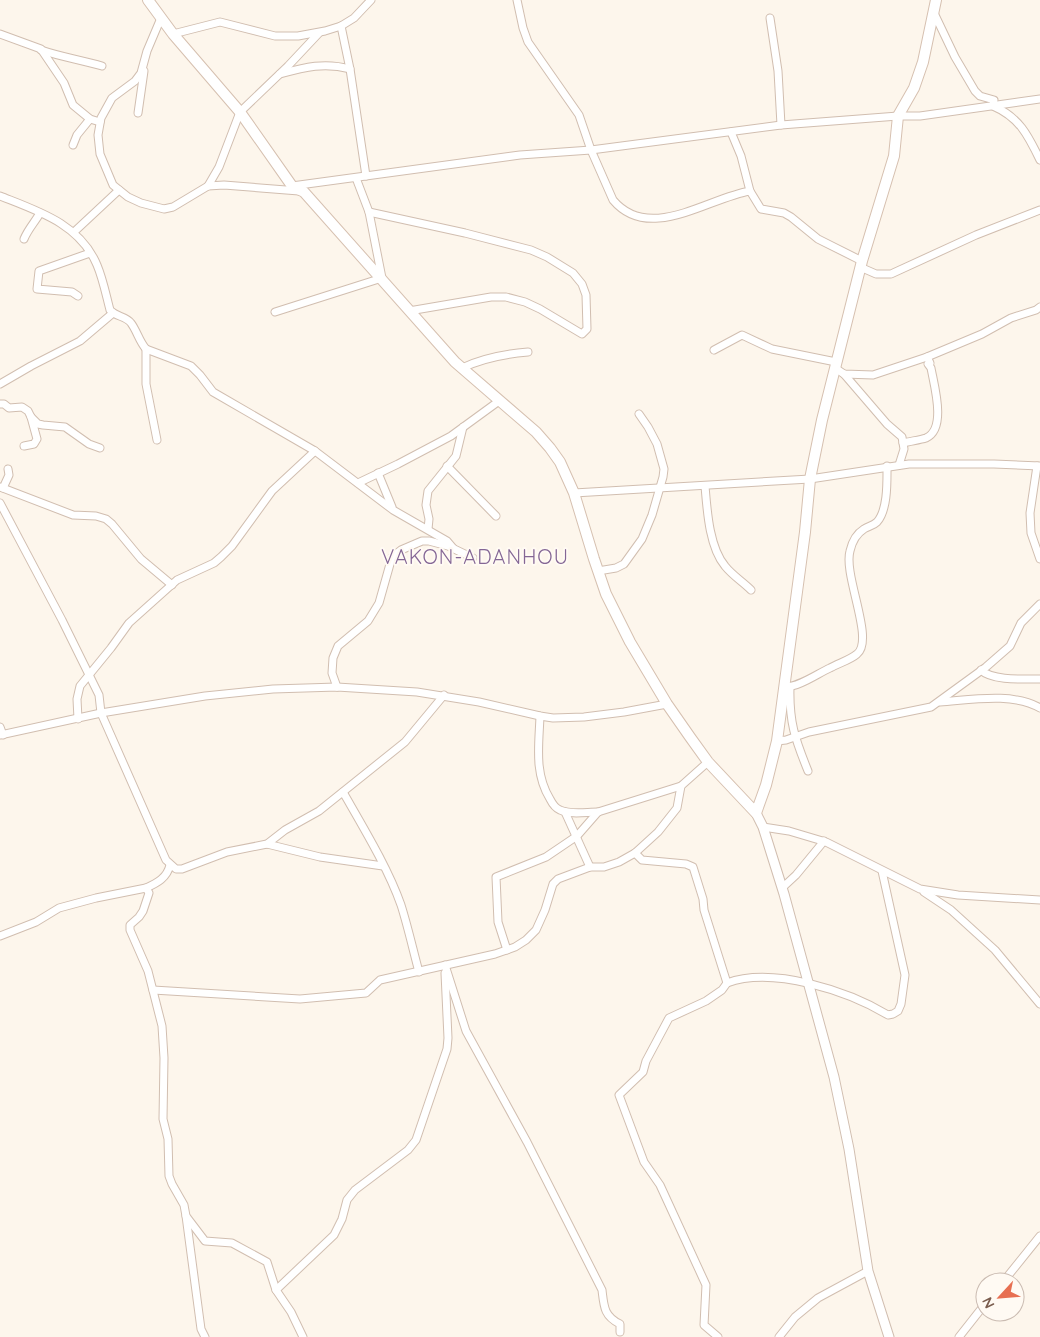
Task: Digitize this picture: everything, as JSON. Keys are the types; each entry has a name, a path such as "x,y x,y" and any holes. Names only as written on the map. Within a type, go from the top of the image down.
{"main road":[{"path":"148,0 173,34 240,112 292,186 304,192 462,368 536,432 550,448 560,462 574,493 598,572 615,614 630,642 667,704 708,762 756,813 766,786 787,687 810,480 822,420 838,368 861,264 894,156 898,116 914,88 923,62 936,0"}],"street":[{"path":"173,34 220,22 281,37 319,33 341,26 354,18 371,0"},
{"path":"517,0 528,42 579,116 591,150 614,200 626,212 642,218 664,217 688,212 734,194 750,191"},
{"path":"934,13 955,58 975,91 980,96 994,100 993,106"},
{"path":"160,18 138,78 112,98 107,105 100,122 98,135 100,154 109,178 119,190 140,203 164,209 173,207 208,186 219,166 240,112 319,33"},
{"path":"770,18 778,71 781,125"},
{"path":"341,26 350,69 366,176"},
{"path":"0,34 57,56 79,59 102,66"},
{"path":"41,50 64,83 73,105 90,119 100,122"},
{"path":"138,113 147,51"},
{"path":"280,74 317,65 337,65 350,69"},
{"path":"292,186 520,155 591,150 781,125 920,116 1040,99"},
{"path":"993,106 1007,112 1018,122 1040,160"},
{"path":"73,145 77,134 90,119"},
{"path":"730,132 741,156 750,191 761,210 784,213 818,239 876,274 891,274 976,235 1040,210"},
{"path":"275,312 382,278 369,212 356,178"},
{"path":"208,186 304,192"},
{"path":"74,232 119,190"},
{"path":"0,196 58,221 74,232 97,266 110,310 131,323 146,349 191,366 213,392 220,397 315,451 394,510 447,541 452,548"},
{"path":"369,212 531,250 547,257 574,273 582,284 586,295 587,329 582,334 540,309 525,302 506,297 491,297 410,311"},
{"path":"24,239 40,213"},
{"path":"78,296 72,292 37,289 39,271 90,253"},
{"path":"714,350 742,336 772,349 838,368 873,375 926,357 982,334 1002,322 1040,307"},
{"path":"0,384 80,341 113,313"},
{"path":"146,349 146,384 157,440"},
{"path":"462,368 509,353 528,352"},
{"path":"903,443 928,437 935,429 938,413 931,368 928,364 930,363 926,357"},
{"path":"838,368 887,424 898,433 903,443 903,455 899,465"},
{"path":"358,483 450,436 499,401"},
{"path":"0,404 4,404 9,408 22,407 28,411 38,424 65,427 89,444 100,448"},
{"path":"598,572 624,564 642,539 652,515 663,477 664,469 657,444 639,414"},
{"path":"24,446 34,444 37,439 31,416"},
{"path":"428,529 429,519 426,504 428,490 456,456 463,427"},
{"path":"78,719 78,692 80,686 90,676 129,623 177,580 214,563 221,557 232,546 272,491 315,451"},
{"path":"574,493 810,480 899,465 953,463 1038,466 1030,513 1031,533 1040,559"},
{"path":"447,466 496,516"},
{"path":"808,771 795,737 790,716 787,687 858,653 863,646 862,625 856,606 849,555 851,545 857,534 879,520 886,500 887,466"},
{"path":"8,468 9,475 2,488 73,515 96,516 106,519 141,559 172,585"},
{"path":"378,473 394,510"},
{"path":"705,486 710,529 718,556 725,566 751,590"},
{"path":"0,503 99,695 101,713 166,860 170,865 176,869 182,869 227,852 267,844 320,857 383,866"},
{"path":"337,687 332,673 333,658 338,646 368,621 379,603 392,557 401,550 422,541 429,541 452,548 473,558"},
{"path":"776,741 809,732 931,707 1010,646 1021,623 1040,604"},
{"path":"981,670 986,675 995,677 1040,679"},
{"path":"0,727 1,735 101,713 204,696 258,690 337,687 444,696 554,718 584,717 641,710 667,704"},
{"path":"267,844 285,830 319,811 405,742 444,696"},
{"path":"939,702 1007,699 1024,701 1040,708"},
{"path":"540,716 538,766 543,787 557,809 565,812 598,812 681,786 708,762"},
{"path":"153,990 300,999 366,993 380,980 507,950 526,940 536,930 545,910 553,884 558,878 590,867 604,867 619,862 635,853 658,832 677,808 681,786"},
{"path":"343,792 383,866 401,906 419,972"},
{"path":"565,812 590,867"},
{"path":"507,950 498,922 496,878 546,857 577,836 598,812"},
{"path":"756,813 782,888 810,985 843,1116 868,1271 889,1337"},
{"path":"762,827 789,831 824,841 920,889 951,910 989,944 1040,1004"},
{"path":"782,888 824,841"},
{"path":"635,853 642,860 686,864 693,867 703,899 704,910 727,983"},
{"path":"0,936 36,922 59,908 156,884 169,872 170,865"},
{"path":"718,1337 704,1325 706,1285 660,1185 644,1162 619,1095 643,1072 646,1061 669,1018 706,1001 722,990 727,983 739,979 770,978 810,985 828,989 888,1015 898,1011 901,1004 905,975 882,871"},
{"path":"146,888 149,893 143,911 140,917 130,925 130,930 148,971 162,1026 163,1120 168,1139 169,1176 184,1205 202,1330 205,1337"},
{"path":"920,889 958,895 1040,900"},
{"path":"276,1290 334,1235 342,1218 347,1200 355,1190 408,1150 416,1140 447,1049 445,965"},
{"path":"445,965 466,1031 542,1171 602,1290 604,1307 610,1319 620,1324 620,1332"},
{"path":"186,1216 205,1241 232,1243 267,1262 276,1290 291,1312 303,1337"},
{"path":"1010,1272 1040,1236"},
{"path":"780,1337 796,1317 818,1298 868,1271"},
{"path":"959,1337 975,1317"}],"district":[{"name":"VAKON-ADANHOU","path":"475,556"}]}
